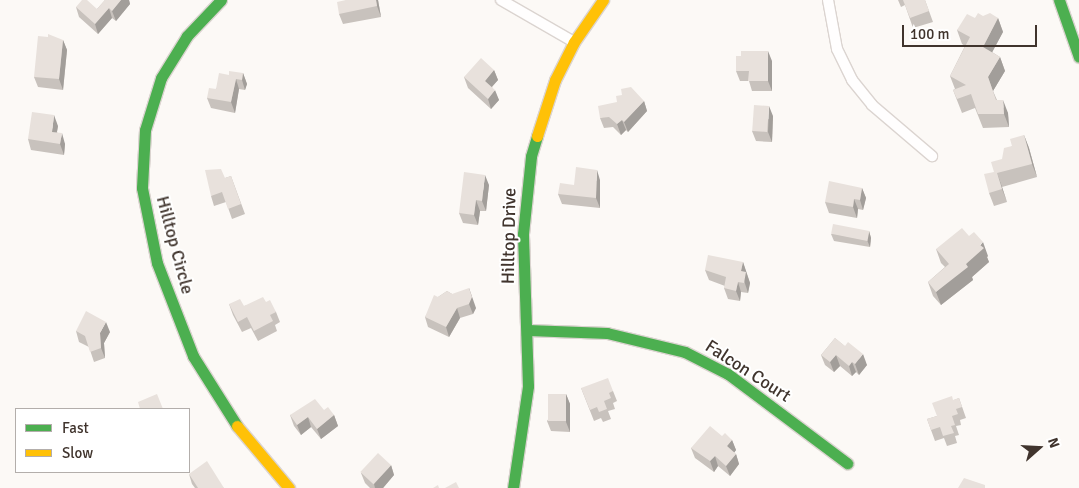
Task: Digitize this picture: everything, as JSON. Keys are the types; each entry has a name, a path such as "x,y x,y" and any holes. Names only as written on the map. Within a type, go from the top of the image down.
{"street":[{"name":"Hilltop Circle","path":"222,0 187,36 161,78 145,130 142,188 158,263 193,356 235,424 289,488"},
{"path":"501,0 574,42"},
{"name":"Hilltop Drive","path":"513,488 526,402 528,330 523,234 531,156 555,80 574,42 603,0"},
{"path":"828,0 837,49 852,80 872,104 932,156"},
{"path":"1059,0 1079,57"},
{"name":"Falcon Court","path":"528,330 607,333 685,352 736,380 848,463"}],"building":[{"path":"82,0 87,0 97,9 105,0 121,0 112,11 109,8 95,24 76,7"},
{"path":"346,0 376,0 377,6 339,14 337,2"},
{"path":"903,0 925,0 929,11 910,18"},
{"path":"978,13 983,16 990,13 998,18 983,47 1000,57 988,77 996,100 1003,100 1004,114 978,114 971,94 957,99 953,90 966,85 950,76 970,37 957,30 967,14 975,18"},
{"path":"48,34 63,40 59,79 34,77 38,36 48,37"},
{"path":"741,51 768,51 768,81 748,81 749,71 736,71 736,56 741,56"},
{"path":"481,58 494,70 485,81 495,90 488,99 464,77"},
{"path":"229,71 243,73 242,80 236,79 231,102 207,98 209,88 216,89 219,73 229,75"},
{"path":"631,87 644,101 624,122 622,120 617,124 609,117 600,118 598,106 617,102 616,96 622,95 621,89"},
{"path":"754,105 769,106 767,132 752,131"},
{"path":"32,112 54,115 52,132 62,133 60,144 28,139"},
{"path":"1024,135 1032,164 997,173 1002,189 989,193 984,174 994,172 991,162 1002,159 1004,148 1012,146 1010,139"},
{"path":"576,167 597,170 596,198 558,194 560,183 574,185"},
{"path":"221,169 225,178 231,176 241,204 228,209 222,192 211,196 205,170"},
{"path":"464,172 485,175 482,201 476,200 474,215 459,213"},
{"path":"829,181 862,188 860,200 854,199 853,207 825,202"},
{"path":"833,224 869,231 867,241 831,234"},
{"path":"962,228 969,236 974,232 983,242 980,245 984,248 966,264 968,267 936,292 928,282 949,264 936,249"},
{"path":"708,255 743,262 741,271 746,272 744,283 738,282 736,291 724,288 726,277 705,270"},
{"path":"469,288 472,297 469,304 457,308 446,327 425,317 434,295 438,297 447,291 452,294"},
{"path":"263,297 266,302 270,300 276,312 270,315 273,321 254,331 247,317 238,322 229,304 240,299 244,306"},
{"path":"86,311 106,322 100,333 101,348 90,352 85,336 76,331"},
{"path":"835,338 845,346 848,342 863,354 855,364 852,362 849,366 836,355 830,362 821,355"},
{"path":"608,378 613,391 609,393 611,398 604,401 607,409 599,412 597,407 590,410 581,388"},
{"path":"157,394 163,408 140,408 138,402"},
{"path":"548,394 566,394 566,421 548,421"},
{"path":"952,396 953,400 959,398 962,407 956,409 958,414 952,416 955,425 951,426 954,433 943,436 940,427 931,430 927,419 937,416 932,403"},
{"path":"315,399 324,410 328,407 334,415 317,429 308,417 297,425 290,415"},
{"path":"710,426 722,436 725,433 732,440 727,446 736,454 726,466 715,456 710,461 691,448"},
{"path":"378,453 391,465 373,484 360,472"},
{"path":"207,461 224,488 198,488 189,474"},
{"path":"964,478 985,485 985,488 958,488"},
{"path":"456,482 459,488 445,488"}],"traffic: fast":[{"path":"221,0 187,36 161,78 145,130 142,188 157,263 193,356 237,426"},
{"path":"1059,0 1079,57"},
{"path":"513,488 528,386 523,234 531,156 537,136"},
{"path":"528,330 607,333 685,352 728,374 847,463"}],"traffic: slow":[{"path":"537,136 555,80 574,42 603,0"},
{"path":"237,426 289,488"}]}
